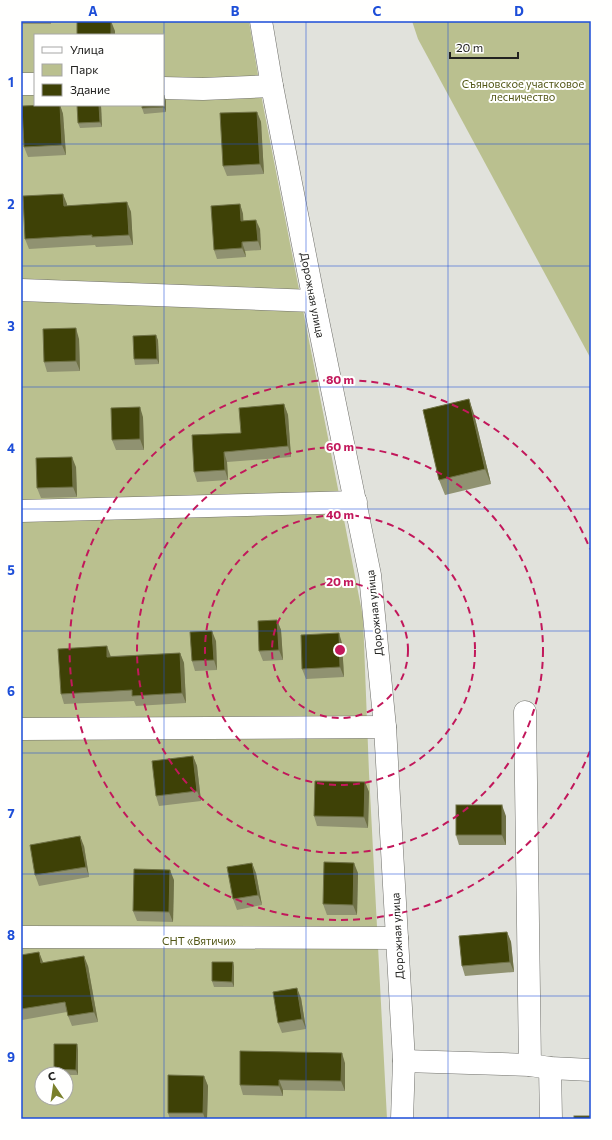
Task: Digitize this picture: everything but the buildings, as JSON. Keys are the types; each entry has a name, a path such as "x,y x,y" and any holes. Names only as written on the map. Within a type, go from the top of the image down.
{"street":[{"name":"Дорожная улица","path":"262,21 272,86 370,575 385,727 404,1061 402,1119"},
{"path":"21,84 34,84"},
{"path":"164,88 203,89 272,86"},
{"path":"21,290 314,301"},
{"path":"21,511 356,502"},
{"path":"525,712 540,1066 551,1119"},
{"path":"21,729 385,727"},
{"path":"21,937 397,938"},
{"path":"404,1061 540,1066 591,1070"}],"green space":[{"name":"СНТ «Вятичи»","path":"21,21 249,21 263,105 363,617 369,773 387,1119 21,1119"},
{"name":"Съяновское участковое лесничество","path":"412,21 591,21 591,359 418,39"}]}
